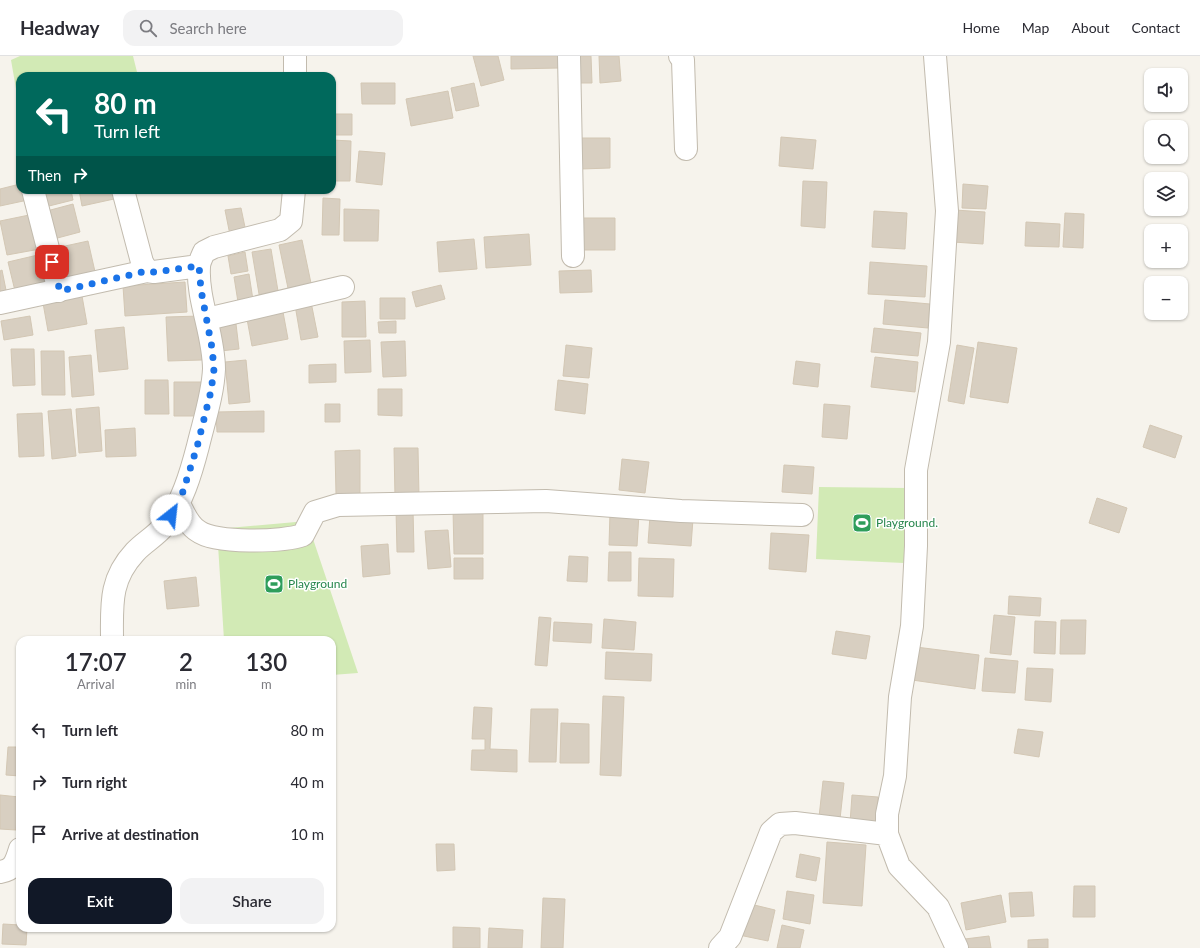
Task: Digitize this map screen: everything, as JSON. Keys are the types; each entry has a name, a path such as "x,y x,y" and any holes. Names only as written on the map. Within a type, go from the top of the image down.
{"street":[{"path":"295,56 295,72"},
{"path":"569,56 574,256"},
{"path":"680,56 683,60 686,149"},
{"path":"935,56 947,211 939,342 916,470 916,546 912,626 900,697 895,776 886,814 886,834 899,866 938,907 957,948"},
{"path":"34,194 60,291"},
{"path":"124,194 142,262 147,271"},
{"path":"112,636 112,596 119,573 135,552 164,527 179,504 197,447 211,391 214,369 212,348 199,266 204,252 214,246 280,230 291,221 294,194"},
{"path":"0,303 147,271 154,272 199,266"},
{"path":"207,319 343,287"},
{"path":"179,504 190,524 197,531 214,538 233,540 286,539 303,535 306,533 315,512 338,505 546,501 681,511 802,515"},
{"path":"720,948 730,937 771,832 780,824 795,823 886,834"},
{"path":"0,872 9,871 16,863"}],"green space":[{"path":"20,56 133,56 137,72 16,72 16,89 11,60"},
{"name":"Playground.","path":"819,487 908,488 904,563 816,559"},
{"name":"Playground","path":"307,521 358,673 336,675 336,636 224,636 217,529"}],"building":[{"path":"473,56 498,56 504,80 481,86"},
{"path":"511,56 559,56 559,68 511,69"},
{"path":"573,56 591,56 592,83 574,83"},
{"path":"599,56 619,56 621,81 600,83"},
{"path":"361,83 395,83 395,104 362,104"},
{"path":"474,83 479,106 456,111 451,88"},
{"path":"448,91 453,118 411,126 406,99"},
{"path":"336,114 352,114 352,135 336,135"},
{"path":"781,137 816,140 813,169 779,166"},
{"path":"580,138 610,138 610,168 581,169"},
{"path":"336,140 351,141 350,181 336,181"},
{"path":"359,151 385,153 382,185 356,182"},
{"path":"803,181 827,182 825,228 801,226"},
{"path":"963,184 988,186 986,209 962,208"},
{"path":"16,185 16,194 27,194 28,200 0,206 0,189"},
{"path":"42,194 72,194 73,200 45,207"},
{"path":"80,194 113,194 114,199 82,206"},
{"path":"323,198 340,199 339,235 322,235"},
{"path":"73,204 80,232 50,240 43,212"},
{"path":"241,208 246,232 230,235 225,210"},
{"path":"344,209 379,210 378,241 344,241"},
{"path":"955,210 985,212 983,244 953,242"},
{"path":"874,211 907,213 905,249 872,247"},
{"path":"1065,213 1084,214 1083,248 1063,247"},
{"path":"34,214 40,249 7,255 0,221"},
{"path":"581,218 615,218 615,250 581,250"},
{"path":"1026,222 1060,224 1059,247 1025,246"},
{"path":"529,234 531,265 486,268 484,237"},
{"path":"474,239 477,269 439,272 437,242"},
{"path":"302,240 312,288 289,293 279,245"},
{"path":"88,241 96,276 64,283 56,248"},
{"path":"271,249 279,297 260,300 252,252"},
{"path":"245,252 248,271 231,274 228,256"},
{"path":"42,254 49,287 16,295 8,262"},
{"path":"870,262 927,266 925,297 868,294"},
{"path":"2,270 7,295 0,297 0,271"},
{"path":"591,270 592,292 560,293 559,271"},
{"path":"249,274 253,300 238,302 234,277"},
{"path":"185,282 187,312 125,316 123,286"},
{"path":"441,285 445,299 416,307 412,292"},
{"path":"82,296 87,324 48,331 43,303"},
{"path":"380,298 405,298 405,319 380,319"},
{"path":"885,300 930,304 928,328 883,324"},
{"path":"365,301 366,337 342,337 342,302"},
{"path":"311,302 318,337 301,340 295,305"},
{"path":"283,312 288,339 252,346 247,319"},
{"path":"30,316 33,335 4,340 1,321"},
{"path":"200,316 202,360 168,361 166,317"},
{"path":"396,321 396,333 379,333 378,322"},
{"path":"236,324 239,349 220,351 217,326"},
{"path":"124,327 128,369 99,372 95,330"},
{"path":"874,328 921,333 918,356 871,352"},
{"path":"370,340 371,372 345,373 344,341"},
{"path":"405,341 406,376 383,377 381,342"},
{"path":"978,342 1017,348 1008,403 970,397"},
{"path":"566,345 592,348 589,378 563,376"},
{"path":"957,345 974,348 964,404 948,401"},
{"path":"11,349 34,349 35,385 13,386"},
{"path":"41,351 64,351 65,395 42,395"},
{"path":"91,355 94,395 72,397 69,357"},
{"path":"875,357 918,362 915,392 871,387"},
{"path":"246,360 250,402 229,404 225,362"},
{"path":"796,361 820,364 818,387 793,384"},
{"path":"336,364 336,382 309,383 309,365"},
{"path":"145,380 168,380 169,414 145,414"},
{"path":"558,380 588,384 585,414 555,410"},
{"path":"174,382 202,382 201,416 174,416"},
{"path":"378,389 402,389 402,416 378,415"},
{"path":"325,404 340,404 340,422 325,422"},
{"path":"824,404 850,406 847,439 822,437"},
{"path":"99,407 102,451 79,453 76,409"},
{"path":"71,409 76,456 52,459 48,411"},
{"path":"264,411 264,432 217,432 216,412"},
{"path":"42,413 44,456 19,457 17,414"},
{"path":"1150,425 1182,436 1175,458 1143,447"},
{"path":"135,428 136,456 106,457 105,430"},
{"path":"394,448 418,448 419,497 395,497"},
{"path":"360,450 360,494 336,494 335,451"},
{"path":"622,459 649,462 645,493 619,490"},
{"path":"784,465 814,467 812,494 782,492"},
{"path":"1097,498 1127,508 1119,533 1089,523"},
{"path":"396,509 413,509 414,552 397,552"},
{"path":"453,509 483,509 483,554 454,554"},
{"path":"610,513 639,514 637,546 609,545"},
{"path":"650,516 693,519 691,546 648,543"},
{"path":"448,530 451,567 428,569 425,531"},
{"path":"771,533 809,535 806,572 769,569"},
{"path":"388,544 390,574 363,577 361,546"},
{"path":"609,552 631,552 631,581 608,581"},
{"path":"569,556 588,557 587,582 567,581"},
{"path":"454,558 483,558 483,579 454,579"},
{"path":"639,558 674,559 673,597 638,596"},
{"path":"196,577 199,606 167,609 164,581"},
{"path":"1009,596 1041,598 1040,616 1008,614"},
{"path":"994,615 1015,617 1011,655 990,653"},
{"path":"539,617 551,618 547,666 535,665"},
{"path":"604,619 636,622 634,650 602,648"},
{"path":"1061,620 1086,620 1085,654 1060,654"},
{"path":"1035,621 1056,622 1055,654 1034,653"},
{"path":"554,622 592,624 591,643 553,641"},
{"path":"836,631 870,636 866,659 832,654"},
{"path":"916,647 979,655 975,689 912,680"},
{"path":"606,652 652,654 651,681 605,679"},
{"path":"985,658 1018,661 1015,693 982,691"},
{"path":"1027,668 1053,669 1051,702 1025,700"},
{"path":"603,696 624,697 621,776 600,775"},
{"path":"474,707 492,708 490,749 517,750 517,772 471,770 472,750 485,750 485,739 472,739"},
{"path":"531,709 558,709 556,762 529,762"},
{"path":"561,723 589,724 589,763 560,763"},
{"path":"1018,729 1043,732 1039,757 1014,753"},
{"path":"8,747 16,747 16,776 6,775"},
{"path":"823,781 844,783 840,819 819,817"},
{"path":"0,795 16,797 16,830 0,829"},
{"path":"852,795 878,797 876,825 850,823"},
{"path":"827,842 866,845 862,906 823,903"},
{"path":"436,844 454,844 455,870 437,871"},
{"path":"800,854 820,858 816,881 796,877"},
{"path":"1074,886 1095,886 1095,917 1073,917"},
{"path":"787,891 814,895 810,924 783,919"},
{"path":"1032,892 1034,916 1011,917 1009,893"},
{"path":"1001,895 1006,922 966,930 961,903"},
{"path":"543,898 565,899 563,948 541,948"},
{"path":"746,903 775,910 768,941 739,935"},
{"path":"3,924 16,925 16,932 27,932 26,945 2,944"},
{"path":"782,925 804,930 800,948 777,948"},
{"path":"453,927 480,928 480,948 453,948"},
{"path":"489,928 523,930 522,948 488,948"},
{"path":"989,936 991,948 966,948 965,939"},
{"path":"1048,939 1048,948 1028,948 1028,940"}],"place":[{"name":"Playground.","path":"862,523"},
{"name":"Playground","path":"274,584"}],"route":[{"path":"52,262 60,291 147,271 154,272 199,266 201,290 212,348 214,369 211,391 197,447 179,504 171,515"}]}
